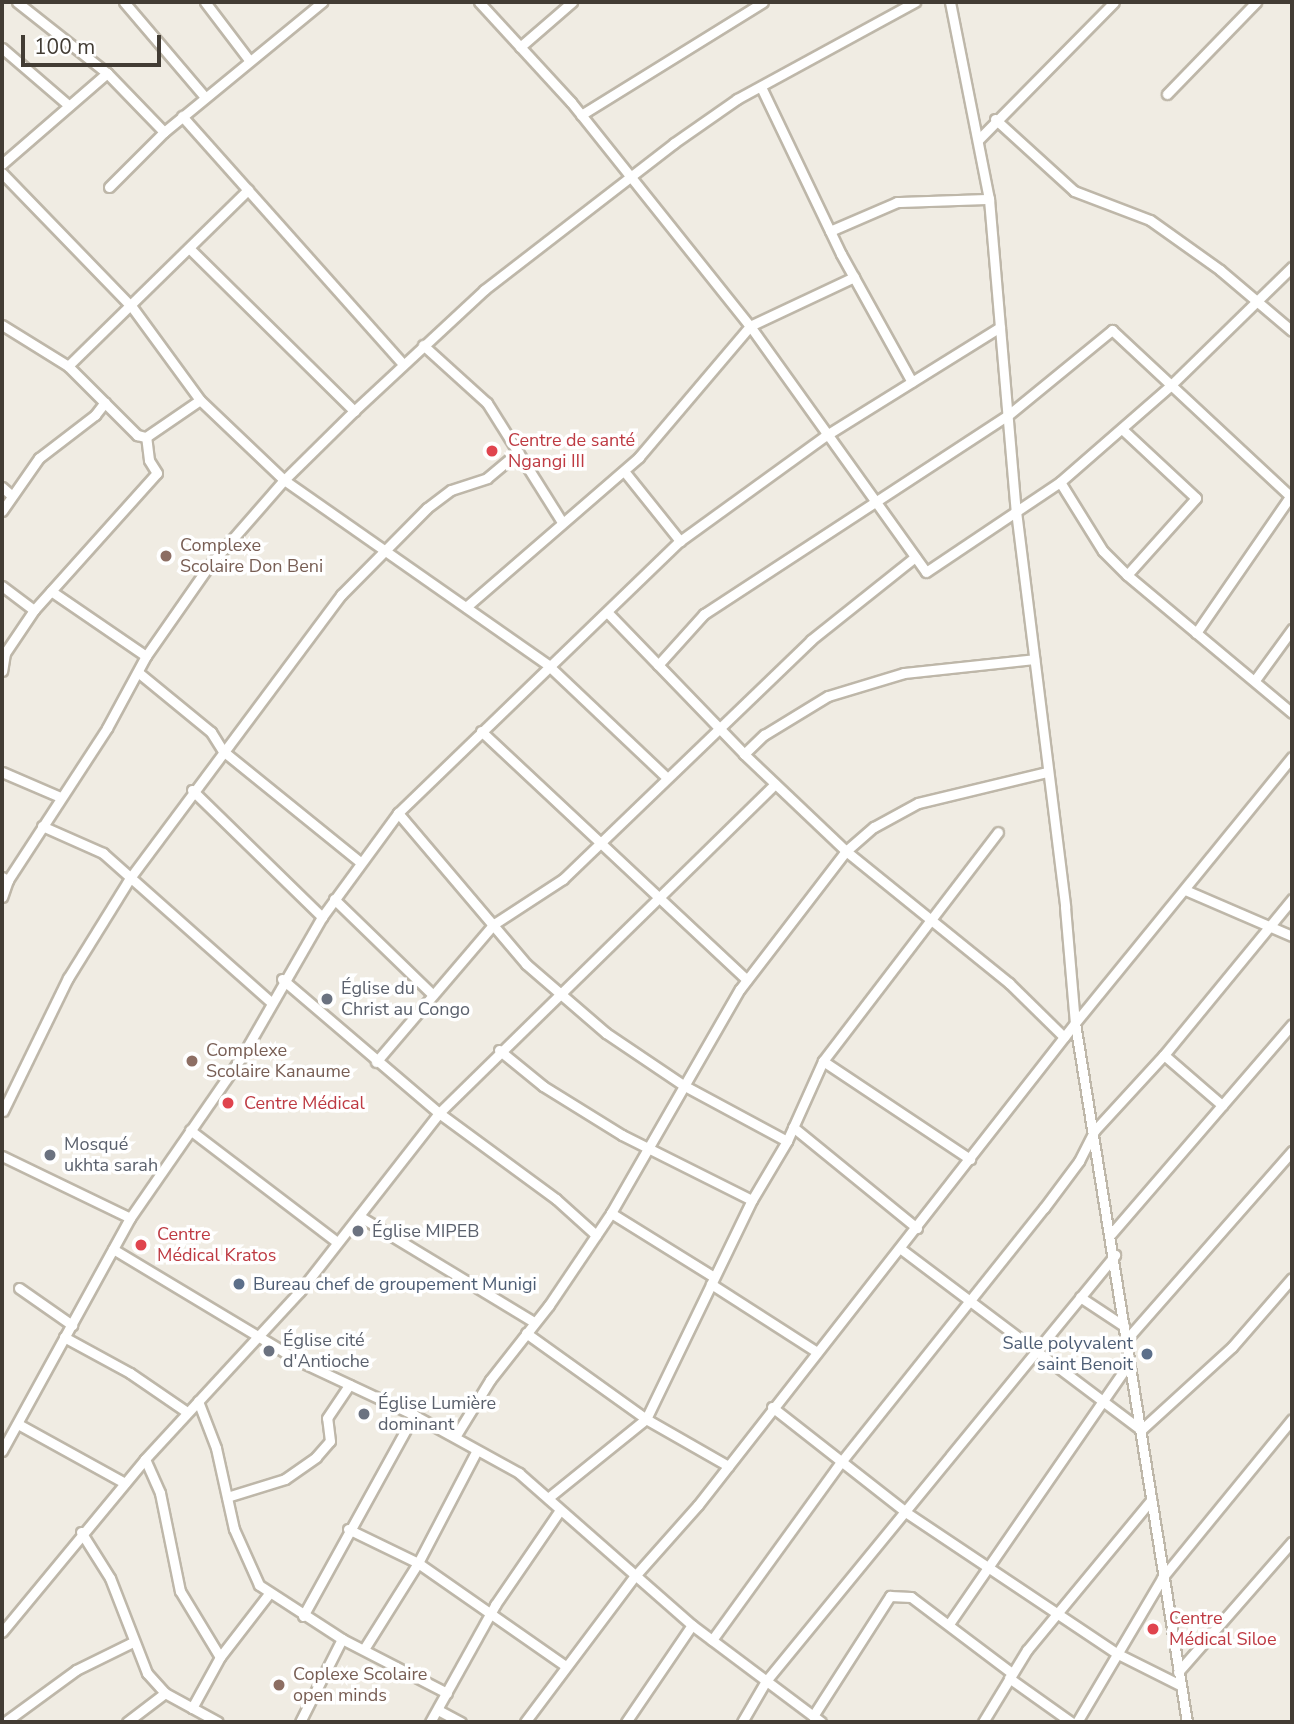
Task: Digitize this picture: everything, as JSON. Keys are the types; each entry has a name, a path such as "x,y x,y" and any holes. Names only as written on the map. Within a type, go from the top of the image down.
{"street":[{"path":"17,2 107,74 164,132"},
{"path":"124,2 204,96"},
{"path":"205,2 249,60"},
{"path":"109,187 204,96 322,2"},
{"path":"479,2 581,115 750,326 825,436 929,572 1060,482 1171,385 1292,267"},
{"path":"520,47 572,2"},
{"path":"581,115 763,2"},
{"path":"2,897 5,879 42,827 139,673 146,656 208,567 284,480 354,411 484,290 631,176 761,87 915,2"},
{"path":"950,2 989,199 1016,512 1066,907 1075,1023 1095,1130 1125,1326 1128,1365 1141,1430 1162,1578 1187,1722"},
{"path":"979,139 995,119 1114,2"},
{"path":"1167,94 1256,2"},
{"path":"2,48 67,104"},
{"path":"2,164 67,104 107,74"},
{"path":"761,87 830,231 912,382"},
{"path":"183,116 403,364"},
{"path":"995,119 1074,191 1150,220 1258,301 1292,331"},
{"path":"2,173 132,307 200,400 284,480 548,665 666,777"},
{"path":"68,366 132,307 248,190"},
{"path":"830,231 897,202 989,199"},
{"path":"190,249 354,411"},
{"path":"466,607 624,471 750,326 854,277"},
{"path":"2,325 68,366 137,435 146,437 200,400"},
{"path":"2,1451 130,1218 242,1056 282,979 322,917 398,813 548,665 608,613 681,541 825,436 1000,327"},
{"path":"658,665 704,614 1007,416 1112,330 1292,496 1196,633"},
{"path":"423,345 480,394 562,522"},
{"path":"2,511 39,458 95,415 105,401"},
{"path":"1122,429 1196,498 1127,575"},
{"path":"2,671 5,653 34,610 157,473 149,460 146,437"},
{"path":"2,1112 68,978 130,878 192,790 341,595 446,493 487,478 517,453"},
{"path":"624,471 681,541"},
{"path":"1060,482 1103,551 1127,575 1292,713"},
{"path":"2,487 12,496"},
{"path":"376,1062 431,993 494,924 563,879 811,640 915,557"},
{"path":"2,586 34,610"},
{"path":"51,591 146,656"},
{"path":"608,613 744,754 846,851 1006,980 1064,1037"},
{"path":"1255,680 1292,629"},
{"path":"744,754 764,736 828,695 904,673 1034,659"},
{"path":"139,673 211,732 223,751 360,862"},
{"path":"481,731 747,980"},
{"path":"525,1722 564,1665 728,1466 772,1407 901,1249 1075,1023 1292,757"},
{"path":"2,772 60,797"},
{"path":"455,1437 611,1213 683,1085 747,980 846,851 874,827 918,803 1047,772"},
{"path":"2,1632 81,1532 187,1412 258,1337 359,1216 439,1113 499,1049 775,783"},
{"path":"192,790 322,917"},
{"path":"398,813 526,964 606,1033 683,1085 787,1141"},
{"path":"42,827 103,853 271,1002"},
{"path":"548,1498 646,1419 752,1200 787,1141 823,1061 998,832"},
{"path":"1185,890 1292,936"},
{"path":"334,899 431,993"},
{"path":"712,1640 841,1462 1079,1161 1095,1130 1164,1055 1292,899"},
{"path":"282,979 376,1062 439,1113 556,1199 597,1234"},
{"path":"1111,1234 1292,1024"},
{"path":"499,1049 542,1086 647,1148 752,1200"},
{"path":"1164,1055 1222,1105"},
{"path":"823,1061 970,1159"},
{"path":"793,1127 917,1228"},
{"path":"190,1130 337,1242"},
{"path":"1126,1340 1292,1151"},
{"path":"2,1156 130,1218"},
{"path":"611,1213 817,1352"},
{"path":"359,1216 534,1322"},
{"path":"113,1249 258,1337 349,1385 414,1415 519,1474 691,1625 817,1719 884,1599 897,1594 911,1597 949,1624 1010,1676 1071,1722"},
{"path":"901,1249 1035,1353 1141,1430"},
{"path":"741,1722 766,1681 907,1513 1115,1255"},
{"path":"1141,1430 1232,1347 1291,1283"},
{"path":"19,1288 72,1325"},
{"path":"1080,1297 1125,1326"},
{"path":"526,1334 646,1419 728,1466"},
{"path":"64,1337 130,1373 187,1412"},
{"path":"949,1624 1128,1365"},
{"path":"227,1497 261,1490 316,1457 331,1441 327,1418 349,1385"},
{"path":"198,1401 216,1448 234,1528 268,1595 342,1639 447,1693"},
{"path":"772,1407 907,1513 1118,1654 1180,1685"},
{"path":"303,1616 348,1529 414,1415"},
{"path":"1077,1722 1162,1578 1292,1419"},
{"path":"18,1424 125,1483"},
{"path":"2,1428 12,1433"},
{"path":"364,1649 418,1563 477,1450"},
{"path":"145,1459 160,1493 180,1591 220,1657"},
{"path":"983,1722 1010,1676 1058,1612 1151,1500"},
{"path":"430,1722 489,1616 560,1510"},
{"path":"348,1529 418,1563 489,1616 564,1665"},
{"path":"81,1532 110,1578 147,1673 165,1693 218,1722"},
{"path":"1178,1672 1292,1542"},
{"path":"192,1708 220,1657 268,1595"},
{"path":"626,1722 691,1625"},
{"path":"300,1722 342,1639"},
{"path":"5,1722 76,1670 133,1642"},
{"path":"128,1722 165,1693"},
{"path":"438,1710 461,1722"}],"place":[{"name":"Centre de santé Ngangi III","path":"492,451"},
{"name":"Complexe Scolaire Don Beni","path":"166,556"},
{"name":"Église du Christ au Congo","path":"327,999"},
{"name":"Complexe Scolaire Kanaume","path":"192,1061"},
{"name":"Centre Médical","path":"228,1103"},
{"name":"Mosqué ukhta sarah","path":"50,1155"},
{"name":"Église MIPEB","path":"358,1231"},
{"name":"Centre Médical Kratos","path":"141,1245"},
{"name":"Bureau chef de groupement Munigi","path":"239,1284"},
{"name":"Église cité d'Antioche","path":"269,1351"},
{"name":"Salle polyvalent saint Benoit","path":"1147,1354"},
{"name":"Église Lumière dominant","path":"364,1414"},
{"name":"Centre Médical Siloe","path":"1153,1629"},
{"name":"Coplexe Scolaire open minds","path":"279,1685"}]}
